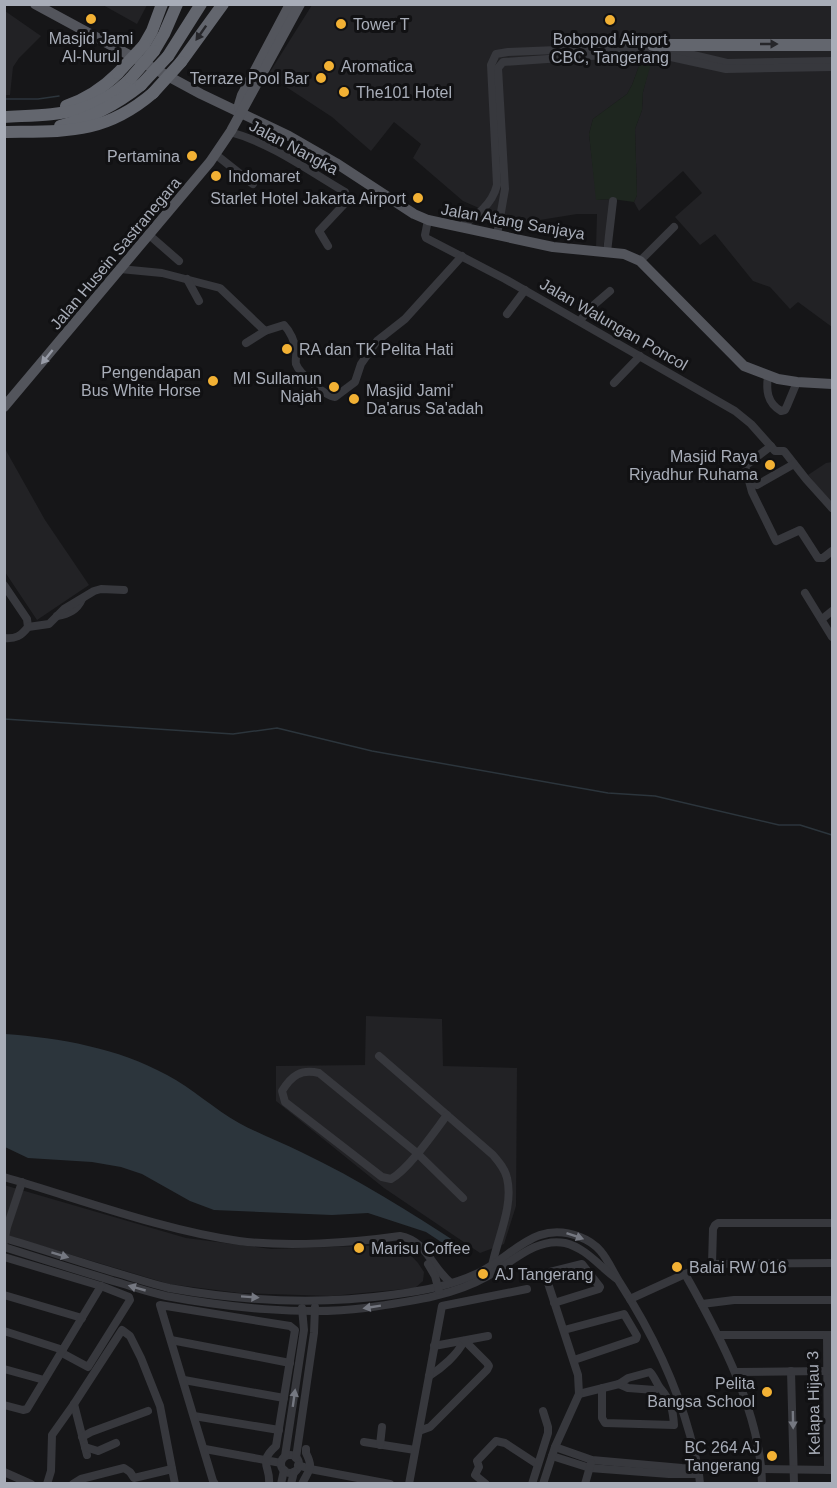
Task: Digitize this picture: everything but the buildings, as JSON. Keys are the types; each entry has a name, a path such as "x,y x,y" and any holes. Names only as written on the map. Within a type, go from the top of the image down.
{"highway":[{"path":"39,132 95,114 124,98 136,82 162,4"},
{"path":"4,117 67,114 136,82 168,56 201,4"},
{"path":"4,132 75,131 100,124 132,108 153,93 181,62 223,4"},
{"path":"39,115 78,101 107,84 149,48 175,8"},
{"path":"653,45 832,45"}],"main road":[{"path":"35,4 241,113"},
{"name":"Jalan Husein Sastranegara","path":"4,407 215,154 249,99 290,4"},
{"name":"Jalan Husein Sastranegara","path":"241,113 239,105 242,95 300,4"},
{"path":"249,99 249,109 256,119"},
{"path":"222,104 232,116 232,129"},
{"name":"Jalan Atang Sanjaya","path":"241,113 336,163 402,207 426,229 460,227 553,247 624,254 640,261 744,366 768,376 796,382 832,384"},
{"path":"232,129 243,120 256,119"}],"street":[{"path":"633,34 634,49"},
{"path":"497,235 505,184 498,68 501,64 508,61 634,49 653,45 727,63 832,61"},
{"path":"460,227 484,209 493,197 497,185 491,65 494,57 503,52 634,49 726,69 832,68"},
{"name":"Jalan Nangka","path":"232,129 345,192 348,200 319,231 328,246"},
{"path":"215,154 253,184"},
{"path":"607,252 613,201"},
{"path":"640,261 674,227"},
{"name":"Jalan Walungan Poncol","path":"426,229 427,239 525,291 743,416 774,449 794,464 832,508"},
{"path":"148,234 179,261"},
{"path":"246,343 280,324 286,326 296,352 297,368 308,376 315,386 330,396 338,396 355,382 361,364 377,341 405,319 462,256"},
{"path":"120,269 162,273 222,289 265,331"},
{"path":"187,279 199,301"},
{"path":"507,314 525,291"},
{"path":"581,319 610,291"},
{"path":"614,383 640,356"},
{"path":"768,376 766,388 770,399 781,411 785,410 796,382"},
{"path":"774,449 746,465 747,479 757,485 794,464"},
{"path":"750,481 752,492 776,541 800,530 819,558 832,551"},
{"path":"4,585 27,619 28,627 23,634 14,639 4,638"},
{"path":"28,627 49,624 57,616 68,614 78,607 82,599 94,591 124,590"},
{"path":"805,593 832,637"},
{"path":"822,619 832,611"},
{"path":"379,1056 493,1155 507,1177 507,1206 494,1268"},
{"path":"447,1115 417,1153 391,1179 382,1177 285,1102 282,1090 298,1073 308,1071 319,1073 417,1153 463,1198"},
{"path":"4,1177 20,1186 164,1224 240,1241 307,1243 400,1236 409,1238 428,1253 442,1276 451,1283"},
{"path":"20,1186 5,1240 166,1296 226,1305 363,1308 428,1298 451,1283 494,1268"},
{"path":"712,1264 713,1229 718,1223 832,1223"},
{"path":"439,1291 477,1281 534,1236 545,1233 563,1232 581,1237 599,1249 609,1260 660,1352 681,1401 699,1471 700,1484"},
{"path":"390,1237 414,1246 422,1254 432,1269 439,1291"},
{"path":"4,1257 126,1294 130,1300 88,1367 62,1351 4,1332"},
{"path":"630,1299 712,1264 832,1263"},
{"path":"543,1484 554,1451 579,1394 574,1360 554,1303 546,1277 582,1264 600,1288 554,1303"},
{"path":"685,1274 719,1335 736,1372 762,1469 762,1484"},
{"path":"4,1405 26,1409 100,1286"},
{"path":"408,1484 442,1306 527,1289"},
{"path":"4,1295 82,1318"},
{"path":"702,1304 734,1300 832,1300"},
{"path":"215,1484 160,1305 292,1327 296,1331 276,1446 268,1453 266,1460 265,1467 270,1475 268,1484"},
{"path":"281,1484 304,1330 302,1306"},
{"path":"291,1484 296,1465 314,1333 315,1306"},
{"path":"564,1330 624,1314 638,1338 574,1360"},
{"path":"48,1484 51,1471 52,1435 75,1404 122,1330 130,1336 160,1406 175,1484"},
{"path":"719,1335 830,1335"},
{"name":"Kelapa Hijau 3","path":"830,1335 828,1371 830,1470"},
{"path":"435,1346 488,1336"},
{"path":"171,1341 290,1363"},
{"path":"429,1376 460,1349 464,1341"},
{"path":"419,1431 430,1427 487,1370 487,1363 464,1341"},
{"path":"4,1369 44,1380"},
{"path":"791,1371 794,1484"},
{"path":"736,1372 828,1371"},
{"path":"579,1394 602,1388 619,1384 628,1378 650,1372 658,1388 666,1394 672,1406 674,1423 672,1427 605,1423 602,1418 602,1388"},
{"path":"184,1380 284,1398"},
{"path":"619,1384 628,1388 655,1390 658,1388"},
{"path":"75,1404 86,1451 99,1451 116,1443"},
{"path":"82,1437 148,1411"},
{"path":"532,1484 548,1433 543,1411"},
{"path":"194,1416 279,1430"},
{"path":"380,1444 382,1427"},
{"path":"486,1484 475,1475 479,1467 477,1461 496,1441 503,1442 537,1464"},
{"path":"364,1442 415,1450"},
{"path":"205,1449 283,1463"},
{"path":"302,1484 311,1462 306,1449"},
{"path":"554,1451 591,1464 669,1470 731,1472 735,1469 830,1470"},
{"path":"283,1463 291,1455 296,1465 390,1484"},
{"path":"283,1463 288,1473 296,1465"},
{"path":"585,1484 591,1464"},
{"path":"73,1484 124,1468 134,1478 172,1469"},
{"path":"4,1472 31,1484"}],"shaded area":[{"path":"103,5 147,5 137,24"},
{"path":"312,5 832,5 832,327 798,302 790,309 770,287 753,281 715,234 700,245 675,217 702,193 683,171 639,211 634,202 637,195 635,129 642,110 643,92 651,60 642,58 627,94 593,119 589,134 597,200 612,199 603,248 596,248 597,214 577,214 515,224 463,201 413,158 421,144 394,122 371,151 332,117 268,75"},
{"path":"5,11 41,36 13,67 10,95 5,95"},
{"path":"642,58 652,60 643,92 642,110 635,129 637,195 634,202 612,199 596,200 589,134 593,119 627,94"},
{"path":"4,447 45,520 89,585 37,620 5,572"},
{"path":"832,462 831,503 808,475 826,463"},
{"path":"366,1016 442,1019 443,1066 517,1068 516,1206 504,1244 480,1253 384,1188 276,1101 276,1066 365,1065"},
{"path":"5,1034 47,1038 88,1046 109,1051 148,1066 176,1080 239,1123 322,1162 383,1196 462,1246 465,1251 461,1255 426,1232 368,1213 332,1215 214,1210 190,1201 142,1174 121,1167 92,1162 28,1158 5,1147"},
{"path":"4,1185 186,1238 271,1249 390,1245 404,1248 424,1272 423,1281 415,1288 331,1296 239,1293 169,1284 5,1235"}],"waterway":[{"path":"4,99 38,99 59,96"},
{"path":"4,719 233,734 277,728 372,751 608,793 655,796 779,825 800,825 832,835"}],"place":[{"name":"Masjid Jami Al-Nurul","path":"91,19"},
{"name":"Bobopod Airport CBC, Tangerang","path":"610,20"},
{"name":"Tower T","path":"341,24"},
{"name":"Aromatica","path":"329,66"},
{"name":"Terraze Pool Bar","path":"321,78"},
{"name":"The101 Hotel","path":"344,92"},
{"name":"Pertamina","path":"192,156"},
{"name":"Indomaret","path":"216,176"},
{"name":"Starlet Hotel Jakarta Airport","path":"418,198"},
{"name":"RA dan TK Pelita Hati","path":"287,349"},
{"name":"Pengendapan Bus White Horse","path":"213,381"},
{"name":"MI Sullamun Najah","path":"334,387"},
{"name":"Masjid Jami' Da'arus Sa'adah","path":"354,399"},
{"name":"Masjid Raya Riyadhur Ruhama","path":"770,465"},
{"name":"Marisu Coffee","path":"359,1248"},
{"name":"Balai RW 016","path":"677,1267"},
{"name":"AJ Tangerang","path":"483,1274"},
{"name":"Pelita Bangsa School","path":"767,1392"},
{"name":"BC 264 AJ Tangerang","path":"772,1456"}]}
